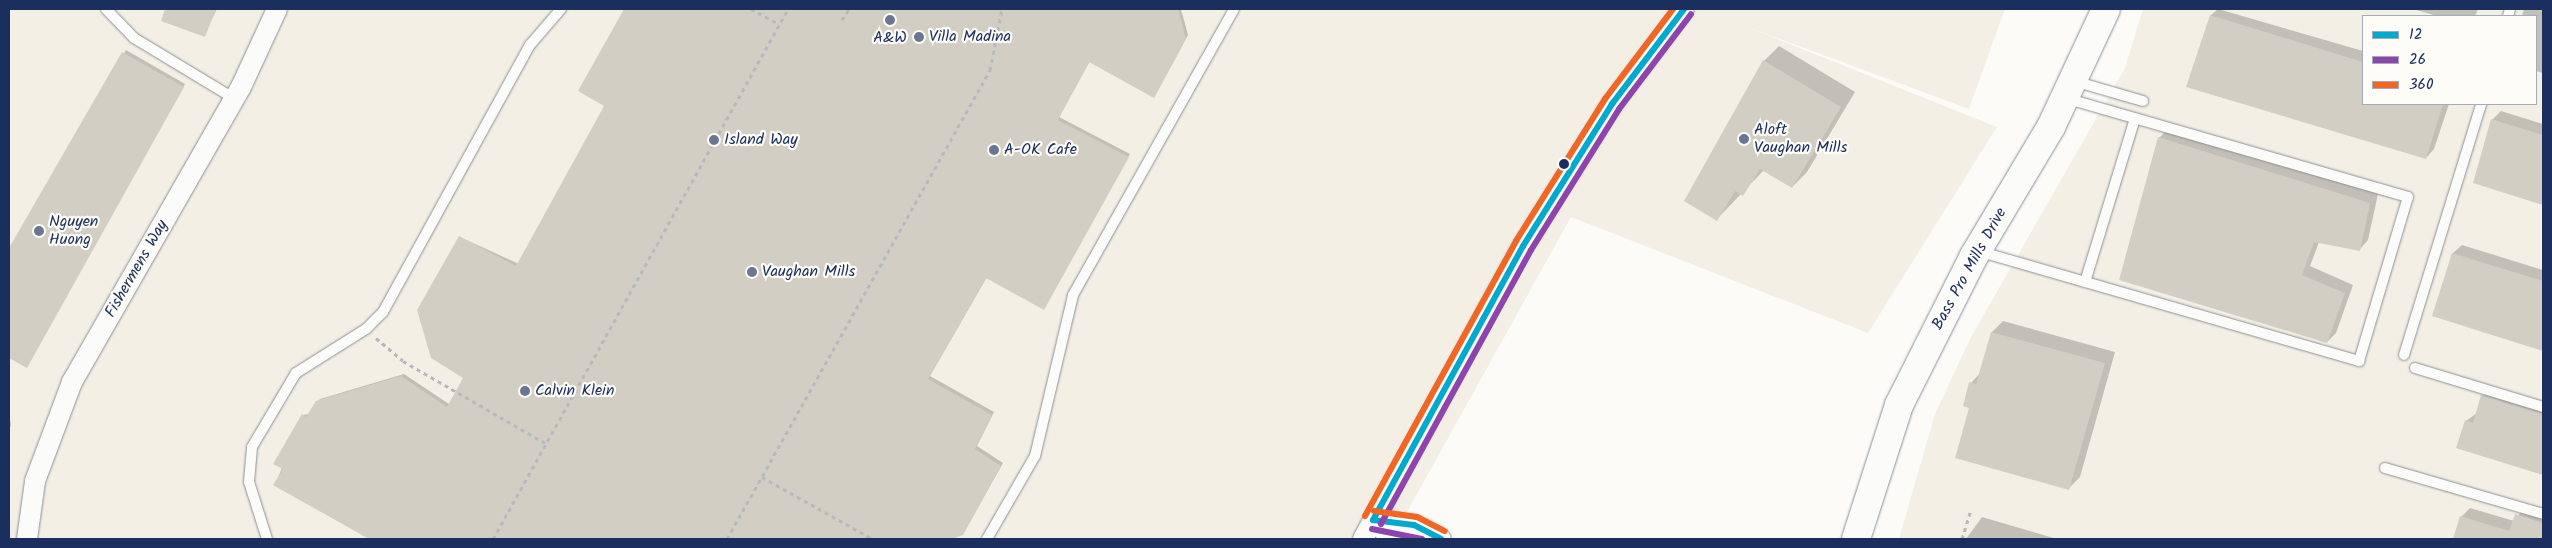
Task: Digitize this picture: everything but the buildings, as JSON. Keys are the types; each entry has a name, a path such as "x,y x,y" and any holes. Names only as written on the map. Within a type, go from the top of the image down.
{"street":[{"name":"Fishermens Way","path":"27,539 35,481 72,382 235,98 277,9"},
{"path":"1363,539 1522,246 1612,104 1684,9"},
{"name":"Bass Pro Mills Drive","path":"1856,539 1899,405 1977,251 2070,89 2106,9"},
{"path":"1374,520 1392,539"},
{"path":"1374,520 1414,525 1441,539"}],"lane":[{"path":"106,9 134,38 235,98"},
{"path":"267,539 249,482 252,446 296,373 366,329 391,298 530,45 561,9"},
{"path":"987,539 1036,456 1073,295 1234,9"},
{"path":"2070,89 2143,101"},
{"path":"1977,251 2359,362 2408,197 2134,118 2070,89"},
{"path":"2404,355 2481,105"},
{"path":"2085,282 2134,118"},
{"path":"2415,368 2543,407"},
{"path":"2385,468 2543,514"}],"path":[{"path":"751,9 779,24"},
{"path":"493,539 545,442 788,9"},
{"path":"842,20 849,9"},
{"path":"728,539 990,70 1001,9"},
{"path":"366,329 403,361 545,442"},
{"path":"762,477 873,539"},
{"path":"1962,539 1971,510"}],"shaded area":[{"path":"9,9 2005,9 1969,109 1745,26 1997,127 1868,333 1571,217 1392,539 9,539"},
{"path":"2143,9 2543,9 2543,539 1899,539 1935,414 1971,337 2125,68"}],"transit line":[{"name":"360","path":"1365,516 1516,241 1605,99 1673,9"},
{"name":"12","path":"1373,520 1523,246 1612,104 1684,9"},
{"name":"26","path":"1381,524 1531,250 1619,109 1691,14"},
{"name":"360","path":"1374,511 1417,517 1445,531"},
{"name":"12","path":"1373,520 1414,525 1441,539"},
{"name":"26","path":"1372,529 1422,539"}],"place":[{"name":"A&W","path":"890,20"},
{"name":"Villa Madina","path":"919,37"},
{"name":"Aloft Vaughan Mills","path":"1744,139"},
{"name":"Island Way","path":"714,140"},
{"name":"A-OK Cafe","path":"994,150"},
{"name":"Nguyen Huong","path":"39,231"},
{"name":"Vaughan Mills","path":"752,272"},
{"name":"Calvin Klein","path":"525,391"}]}
